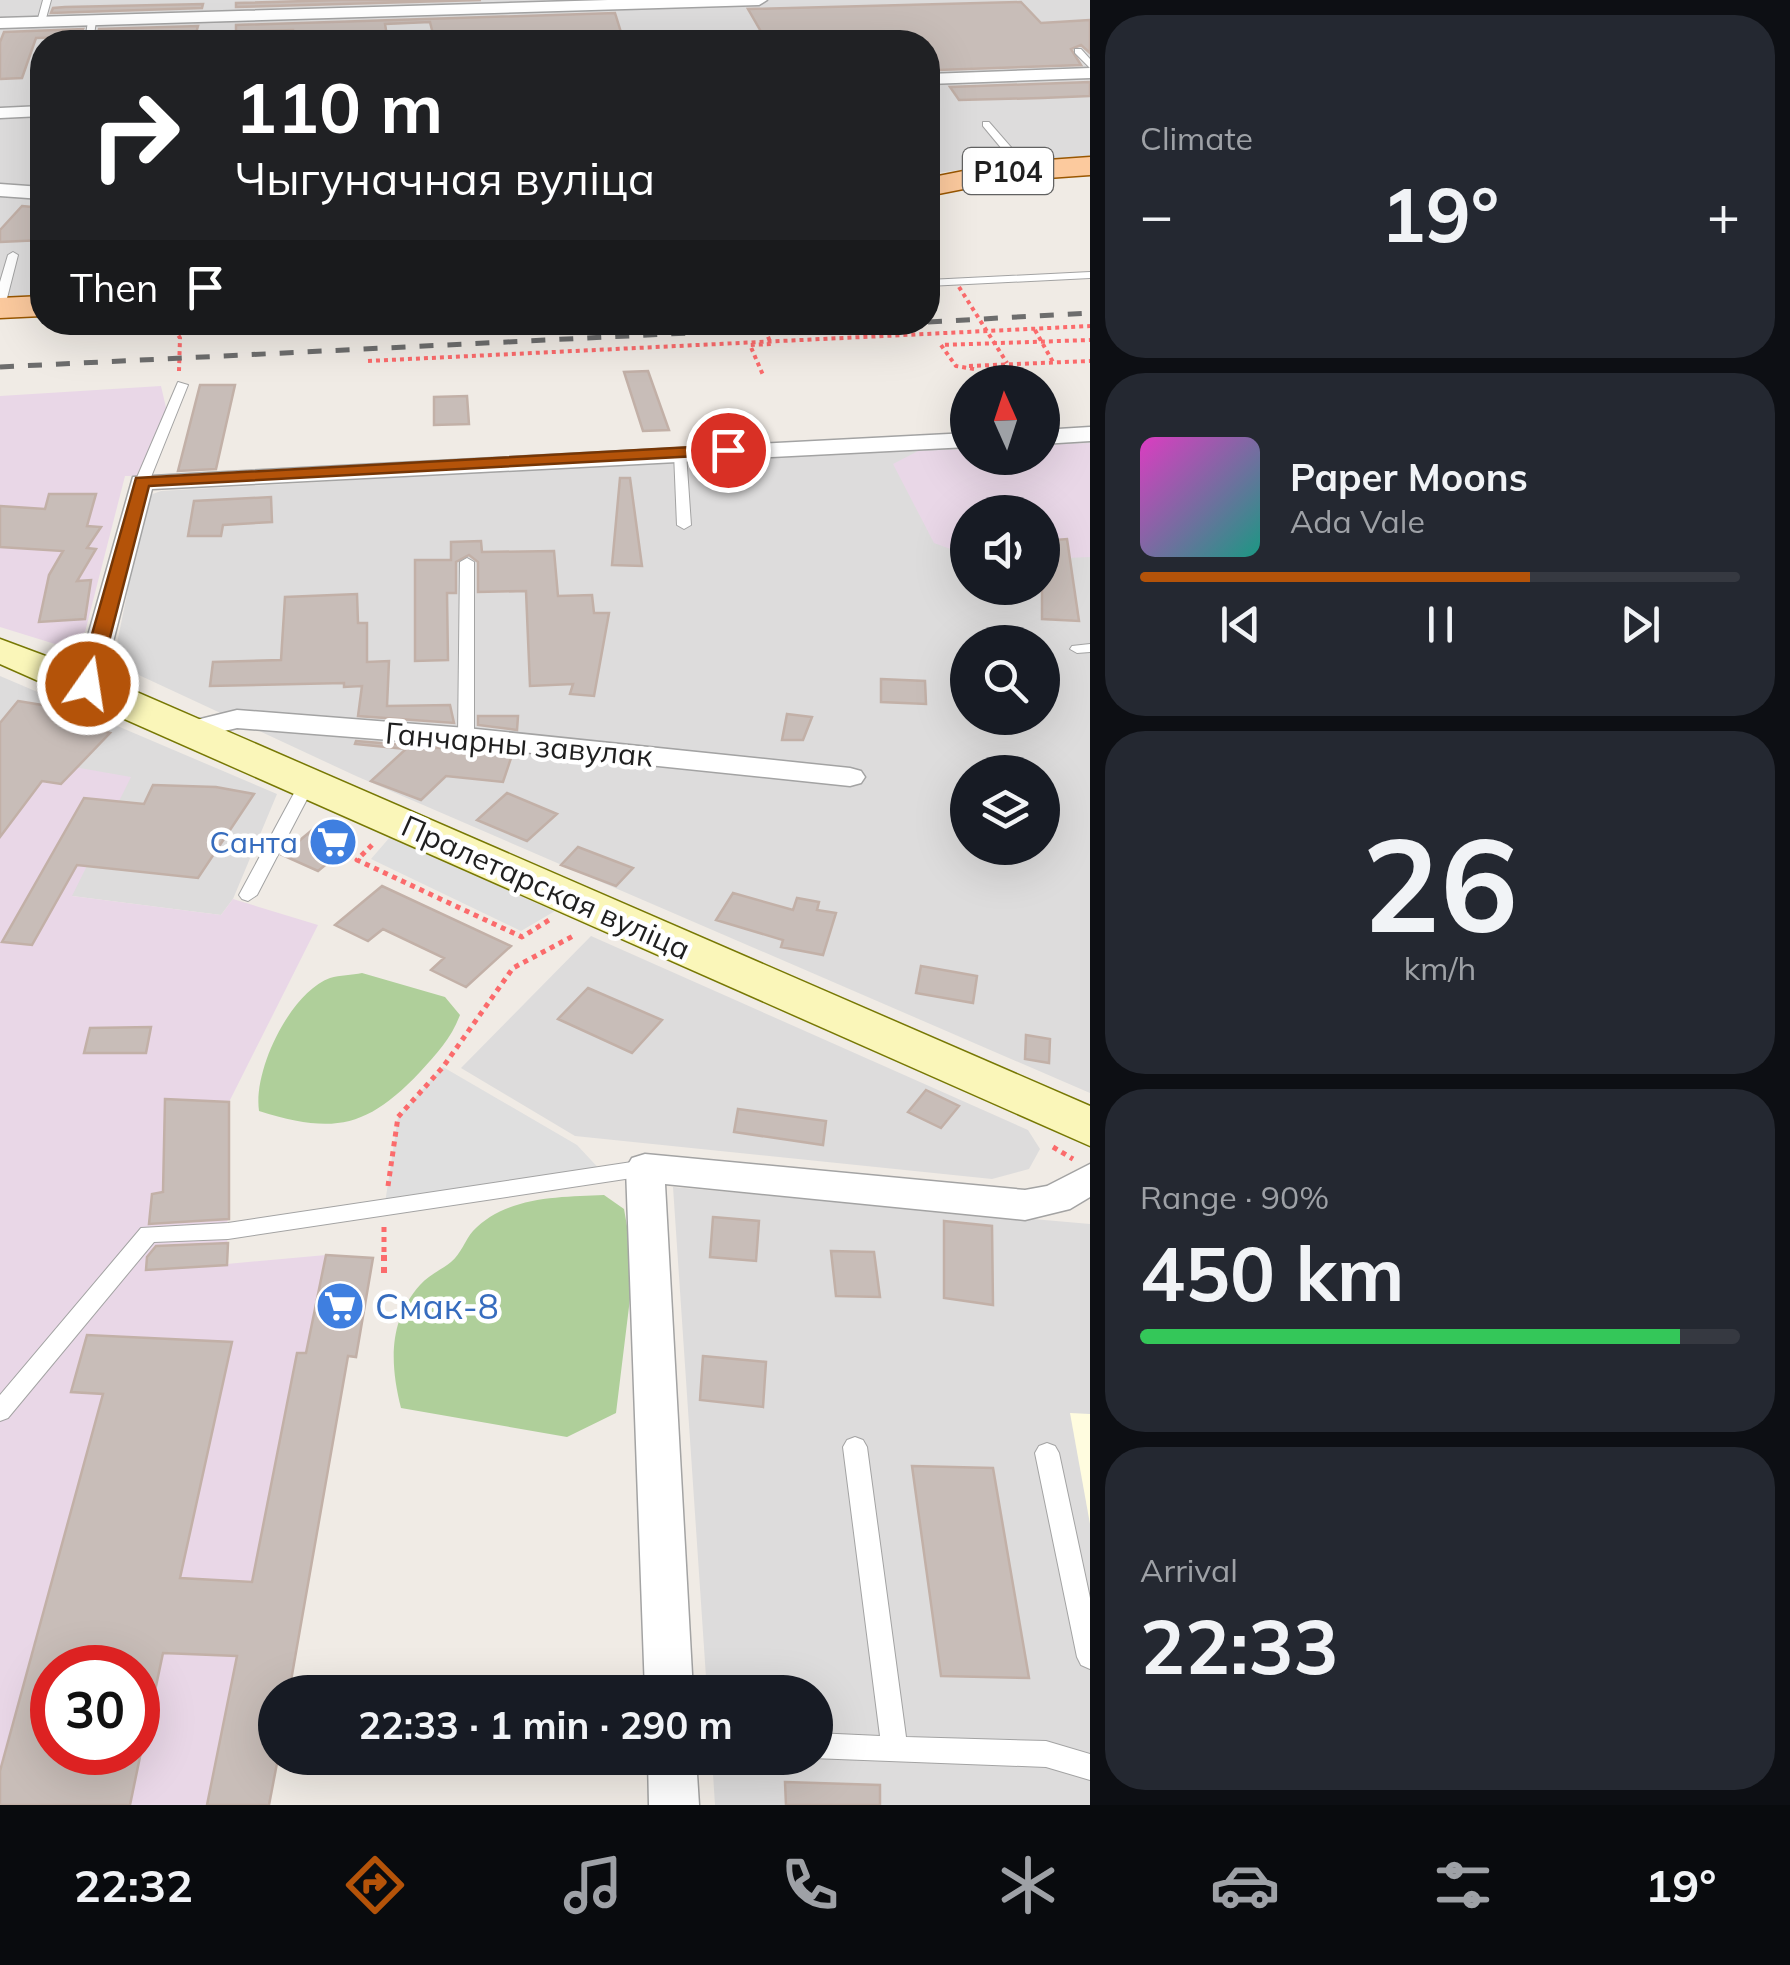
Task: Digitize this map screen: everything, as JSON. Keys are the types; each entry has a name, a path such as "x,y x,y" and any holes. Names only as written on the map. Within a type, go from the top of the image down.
{"main road":[{"name":"Р104","path":"940,185 1025,170 1090,166"},
{"path":"0,305 30,306"},
{"name":"Пралетарская вуліца","path":"0,650 88,684 1090,1127"}],"street":[{"path":"0,24 217,16 328,7 758,0"},
{"path":"940,79 1090,73"},
{"path":"0,112 30,111"},
{"path":"0,190 30,193"},
{"path":"1060,435 1090,434"},
{"path":"88,684 142,482 950,441"},
{"name":"Ганчарны завулак","path":"190,730 237,719 466,737 850,777"},
{"path":"668,1675 645,1168 1026,1205 1057,1199 1090,1178"},
{"path":"673,1775 674,1805"}],"lane":[{"path":"41,22 48,0"},
{"path":"91,30 92,20"},
{"path":"1078,50 1090,64"},
{"path":"986,124 1025,170"},
{"path":"0,305 12,255"},
{"path":"940,282 1090,276"},
{"path":"142,482 182,386"},
{"path":"680,453 684,525"},
{"path":"466,737 467,562"},
{"path":"248,895 308,782"},
{"path":"0,1412 148,1234 228,1231 645,1168"},
{"path":"855,1447 895,1749"},
{"path":"1046,1452 1090,1656"},
{"path":"833,1747 1046,1754 1090,1767"}],"path":[{"path":"959,288 1007,363"},
{"path":"940,333 1087,326 1090,338 941,346"},
{"path":"1035,328 1054,362"},
{"path":"178,335 182,386"},
{"path":"763,375 750,345 771,344 768,335"},
{"path":"368,361 888,335"},
{"path":"936,335 955,365"},
{"path":"973,365 1090,361"},
{"path":"384,1272 384,1210 398,1117 442,1067 513,968 591,926"}],"shaded area":[{"path":"0,0 1090,0 1090,159 1048,159 940,172 940,30 30,30 30,296 0,297"},
{"path":"161,386 167,412 137,476 125,476 85,632 74,641 55,644 0,627 0,396"},
{"path":"1090,439 1090,1093 356,776 113,663 147,496 161,491 950,446 950,475 1060,475 1060,440"},
{"path":"1090,443 1090,557 1060,558 1060,495 950,495 950,549 934,543 893,464 918,451 950,450 950,475 1060,475 1060,444"},
{"path":"0,676 277,794 233,899 221,915 72,896 0,754"},
{"path":"0,754 131,777 72,896 221,915 233,899 318,925 229,1102 227,1264 326,1255 373,1258 356,1357 348,1357 292,1675 258,1675 258,1775 275,1775 269,1805 0,1805"},
{"path":"390,837 555,911 521,931 371,859"},
{"path":"591,936 1028,1130 1040,1149 1029,1169 992,1179 575,1136 461,1068"},
{"path":"443,1067 577,1145 604,1174 384,1210 398,1117"},
{"path":"673,1187 1090,1224 1090,1805 715,1805 713,1775 833,1775 833,1675 706,1675"},
{"path":"1070,1413 1090,1414 1090,1524"}],"green space":[{"path":"362,973 445,997 460,1015 443,1045 401,1091 347,1122 308,1123 259,1111 268,1055 288,1016 315,986 330,978"},
{"path":"604,1195 624,1209 634,1266 616,1413 567,1437 401,1408 394,1344 402,1313 420,1285 454,1259 486,1219 501,1211 534,1201"}],"building":[{"path":"481,0 236,7 236,3"},
{"path":"1021,2 1041,23 1090,20 1090,53 1081,45 1071,49 1081,65 940,70 940,30 760,30 748,9"},
{"path":"203,4 202,8 51,13 53,8 65,7"},
{"path":"615,13 620,30 432,30 430,22 385,24 386,30 236,30 236,25"},
{"path":"198,26 197,30 99,29"},
{"path":"30,31 30,55 22,78 0,79 0,42 4,32"},
{"path":"1090,82 1090,96 1042,98 959,100 950,87"},
{"path":"22,206 30,207 30,241 0,242 0,230"},
{"path":"648,371 669,430 643,431 624,372"},
{"path":"200,385 235,385 216,469 178,471"},
{"path":"467,396 469,424 434,425 434,397"},
{"path":"620,478 630,478 642,566 612,565"},
{"path":"49,494 96,494 87,526 101,527 87,548 96,549 77,581 91,580 85,619 39,622 49,575 63,551 0,547 0,506 45,509"},
{"path":"271,497 272,522 223,525 221,536 188,536 194,501"},
{"path":"1067,539 1079,621 1042,619 1042,605 1060,605 1060,540"},
{"path":"481,541 482,552 554,551 558,596 592,595 594,613 609,613 594,696 570,694 573,684 530,686 526,591 478,592 478,562 469,555 456,562 456,593 447,593 448,660 415,661 415,560 451,560 451,542"},
{"path":"357,594 358,623 367,623 367,662 389,661 387,706 450,705 454,723 358,716 362,686 344,687 344,683 210,686 213,662 281,660 285,597"},
{"path":"881,679 925,681 926,704 881,702"},
{"path":"18,701 66,709 58,720 110,733 61,784 42,781 0,837 0,723"},
{"path":"787,714 812,717 803,740 782,740"},
{"path":"478,716 518,716 517,730 478,725"},
{"path":"356,741 512,755 503,782 446,776 421,800 371,781 406,749 355,744"},
{"path":"153,785 216,787 254,794 198,878 77,865 32,945 2,942 84,798 144,804"},
{"path":"507,793 557,814 527,841 477,820"},
{"path":"317,826 353,842 318,871 282,855"},
{"path":"578,847 633,868 616,886 561,865"},
{"path":"382,886 511,946 466,987 431,970 444,958 383,929 368,941 335,925"},
{"path":"733,893 793,910 797,898 819,902 817,910 836,913 823,955 781,947 783,940 716,920"},
{"path":"921,966 977,976 973,1003 916,993"},
{"path":"588,988 662,1020 632,1053 558,1019"},
{"path":"151,1027 146,1053 84,1053 90,1028"},
{"path":"1026,1035 1050,1039 1049,1063 1025,1059"},
{"path":"926,1090 959,1106 941,1128 908,1112"},
{"path":"165,1099 229,1102 229,1219 149,1224 152,1194 163,1192"},
{"path":"738,1109 826,1121 823,1145 734,1132"},
{"path":"713,1217 759,1221 756,1261 710,1257"},
{"path":"944,1221 992,1226 993,1305 944,1298"},
{"path":"228,1243 227,1265 146,1270 147,1257 156,1246"},
{"path":"831,1251 874,1252 880,1297 836,1296"},
{"path":"326,1255 373,1258 356,1357 348,1356 292,1675 258,1675 258,1775 275,1775 269,1805 207,1805 237,1656 163,1653 160,1667 160,1645 34,1645 103,1394 71,1392 87,1335 232,1342 180,1578 252,1582 297,1353 306,1353"},
{"path":"703,1356 766,1362 763,1407 700,1400"},
{"path":"912,1466 993,1468 1029,1678 941,1676"},
{"path":"30,1661 30,1775 136,1775 130,1805 0,1805 0,1771"},
{"path":"785,1782 880,1785 880,1805 786,1805"}],"railway":[{"path":"940,321 1090,313"},
{"path":"0,367 648,335"}],"place":[{"name":"Санта","path":"333,842"},
{"name":"Смак-8","path":"340,1306"}],"route":[{"path":"88,684 142,482 728,450"}]}
